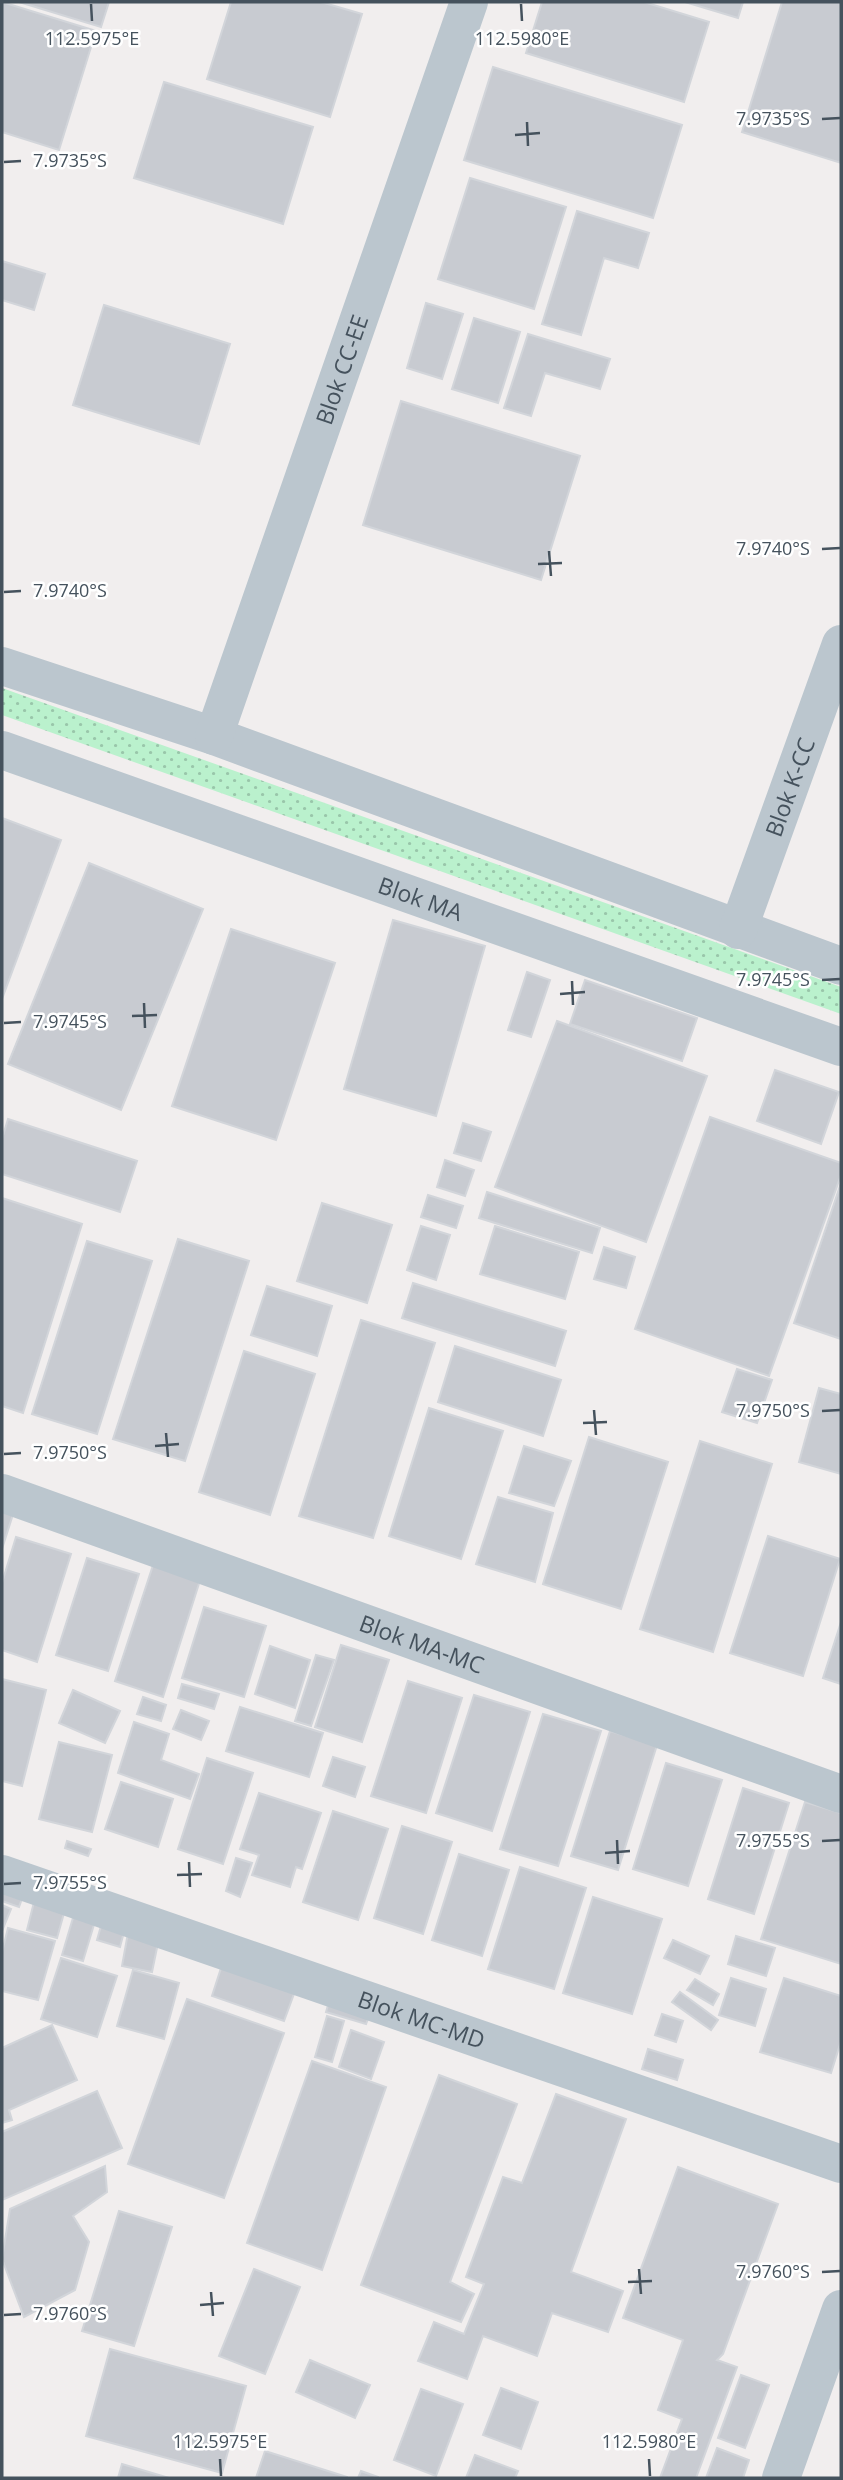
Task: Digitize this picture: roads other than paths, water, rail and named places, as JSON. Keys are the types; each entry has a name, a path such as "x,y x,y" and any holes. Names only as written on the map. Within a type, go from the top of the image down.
{"street":[{"name":"Blok CC-EE","path":"214,736 469,2"},
{"name":"Blok K-CC","path":"738,930 841,644"},
{"path":"2,666 214,736 841,966"},
{"name":"Blok MA","path":"2,750 841,1047"},
{"name":"Blok MA-MC","path":"2,1493 841,1794"},
{"name":"Blok MC-MD","path":"2,1874 841,2164"},
{"path":"781,2478 841,2309"}]}
